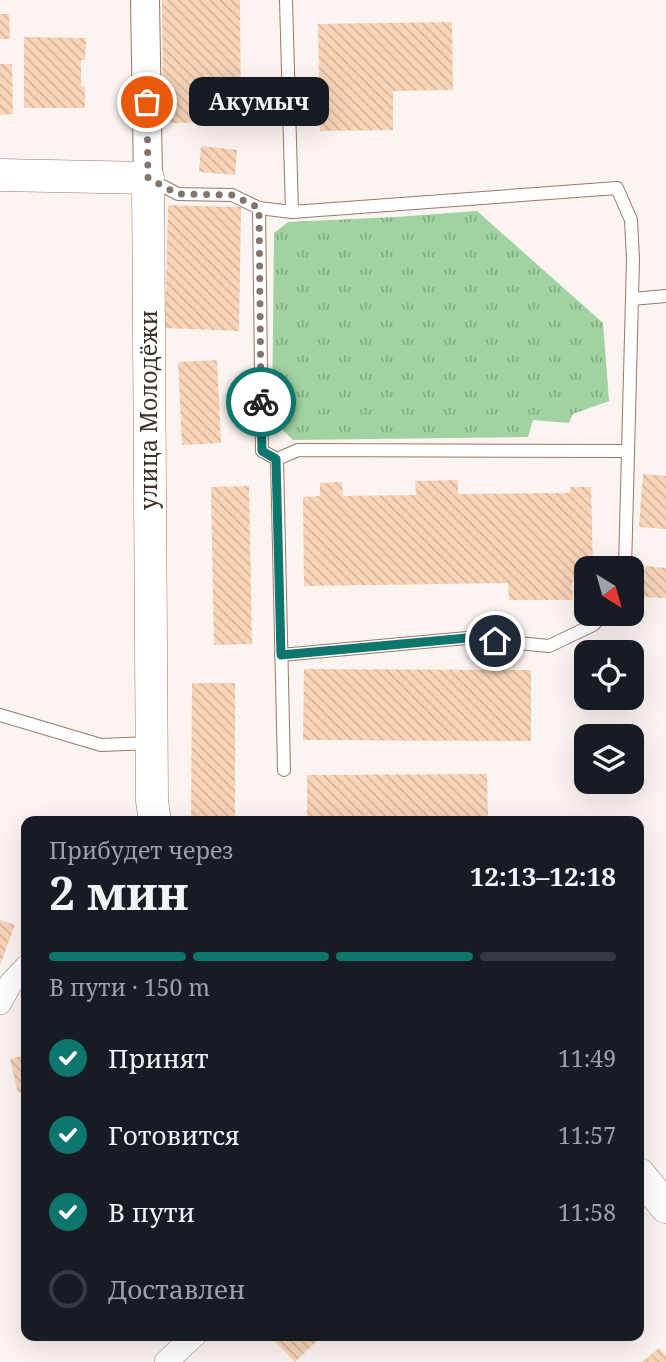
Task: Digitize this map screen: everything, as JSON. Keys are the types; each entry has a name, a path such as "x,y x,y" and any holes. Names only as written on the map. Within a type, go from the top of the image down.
{"main road":[{"path":"0,175 148,178"},
{"name":"улица Молодёжи","path":"148,178 151,743 154,816"},
{"path":"644,1180 666,1207"}],"street":[{"name":"улица Молодёжи","path":"145,0 148,178"},
{"path":"0,1003 11,983 21,972"},
{"path":"166,1362 189,1341"}],"lane":[{"path":"286,0 292,212"},
{"path":"148,178 178,194 232,195 259,208 292,212 617,188 631,220 633,259 625,556"},
{"path":"259,208 262,451 276,459"},
{"path":"632,299 666,296"},
{"path":"276,459 298,450 627,452"},
{"path":"276,459 284,770"},
{"path":"281,655 467,638 550,646 591,626"},
{"path":"0,715 101,745 151,743"}],"green space":[{"path":"477,211 603,323 609,401 573,414 569,423 533,420 528,437 293,440 272,420 274,233 288,222"}],"building":[{"path":"162,0 240,0 241,122 163,123"},
{"path":"0,14 9,14 10,39 0,39"},
{"path":"452,22 453,90 393,91 393,130 320,131 318,24"},
{"path":"24,37 86,38 85,60 81,60 81,86 85,86 85,108 24,108"},
{"path":"0,64 12,64 13,114 0,115"},
{"path":"201,146 237,150 235,175 199,172"},
{"path":"168,205 241,207 239,331 165,328"},
{"path":"217,360 221,443 182,445 178,362"},
{"path":"643,474 666,476 666,529 639,527"},
{"path":"458,480 458,494 570,493 570,487 591,487 593,556 574,556 573,600 509,600 508,583 304,586 303,497 320,496 320,483 342,482 343,496 416,495 415,481"},
{"path":"249,486 252,644 214,645 211,487"},
{"path":"645,566 666,568 666,598 644,597"},
{"path":"304,669 531,670 531,741 303,740"},
{"path":"192,683 235,683 235,816 191,816"},
{"path":"487,774 488,816 307,816 307,775"},
{"path":"0,920 15,925 0,965"},
{"path":"21,1056 21,1092 18,1093 10,1059"},
{"path":"275,1341 317,1341 295,1362"},
{"path":"659,1348 666,1356 666,1362 642,1362"}],"way so far":[{"path":"147,102 148,178 178,194 232,195 259,208 261,402"}],"place":[{"name":"Акумыч","path":"147,102"}],"route":[{"path":"261,402 262,451 276,459 281,655 467,638 495,641"}]}
